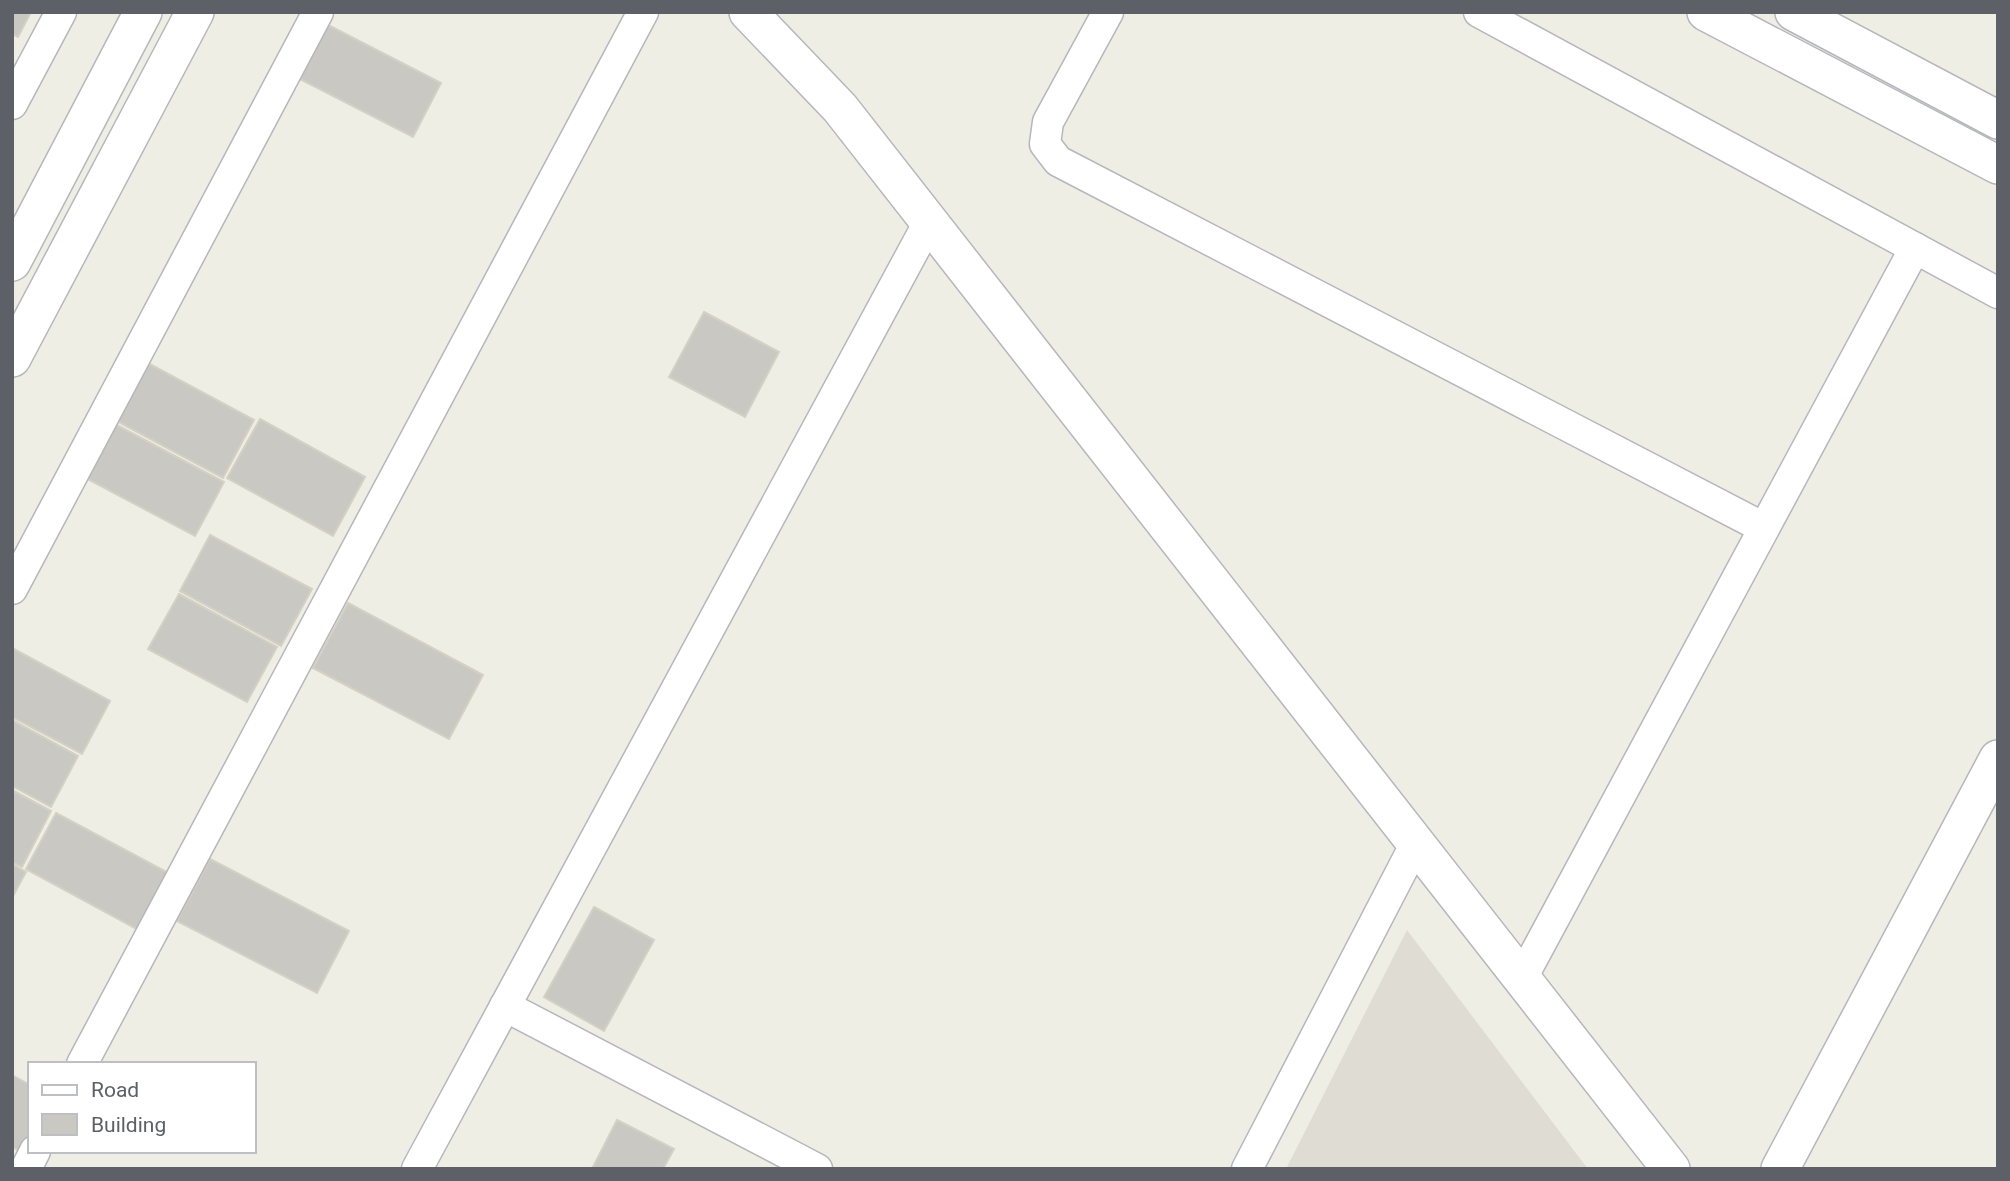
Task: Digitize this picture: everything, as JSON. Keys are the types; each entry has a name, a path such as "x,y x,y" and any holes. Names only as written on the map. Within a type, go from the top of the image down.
{"street":[{"path":"12,104 61,12"},
{"path":"12,262 143,12"},
{"path":"12,358 195,12"},
{"path":"12,589 318,12"},
{"path":"83,1062 643,12"},
{"path":"748,12 839,108 1671,1169"},
{"path":"1108,12 1048,122 1045,144 1058,161 1764,528"},
{"path":"1479,12 1998,293"},
{"path":"1706,12 1998,166"},
{"path":"1794,12 1998,121"},
{"path":"417,1169 929,222"},
{"path":"1522,978 1914,248"},
{"path":"1780,1169 1998,759"},
{"path":"1248,1169 1416,843"},
{"path":"505,1006 817,1169"},
{"path":"26,1169 34,1153"}],"shaded area":[{"path":"1407,930 1588,1169 1286,1169"}],"building":[{"path":"12,12 31,12 18,37 12,34"},
{"path":"328,25 441,83 413,137 300,79"},
{"path":"704,312 779,352 745,417 669,377"},
{"path":"144,361 254,420 223,478 113,419"},
{"path":"260,419 365,477 333,536 227,478"},
{"path":"113,423 224,482 195,536 84,477"},
{"path":"210,535 312,589 281,646 180,591"},
{"path":"179,594 277,647 247,702 148,649"},
{"path":"348,603 483,675 449,739 313,668"},
{"path":"12,648 110,701 82,754 12,717"},
{"path":"12,720 78,756 51,807 12,786"},
{"path":"12,790 51,811 22,867 12,862"},
{"path":"56,813 172,875 142,932 26,869"},
{"path":"210,859 349,931 317,993 177,921"},
{"path":"12,864 26,872 12,898"},
{"path":"594,907 654,940 604,1031 544,997"},
{"path":"12,1075 28,1084 28,1144 23,1153 12,1147"},
{"path":"617,1120 674,1149 663,1169 592,1169"}]}
